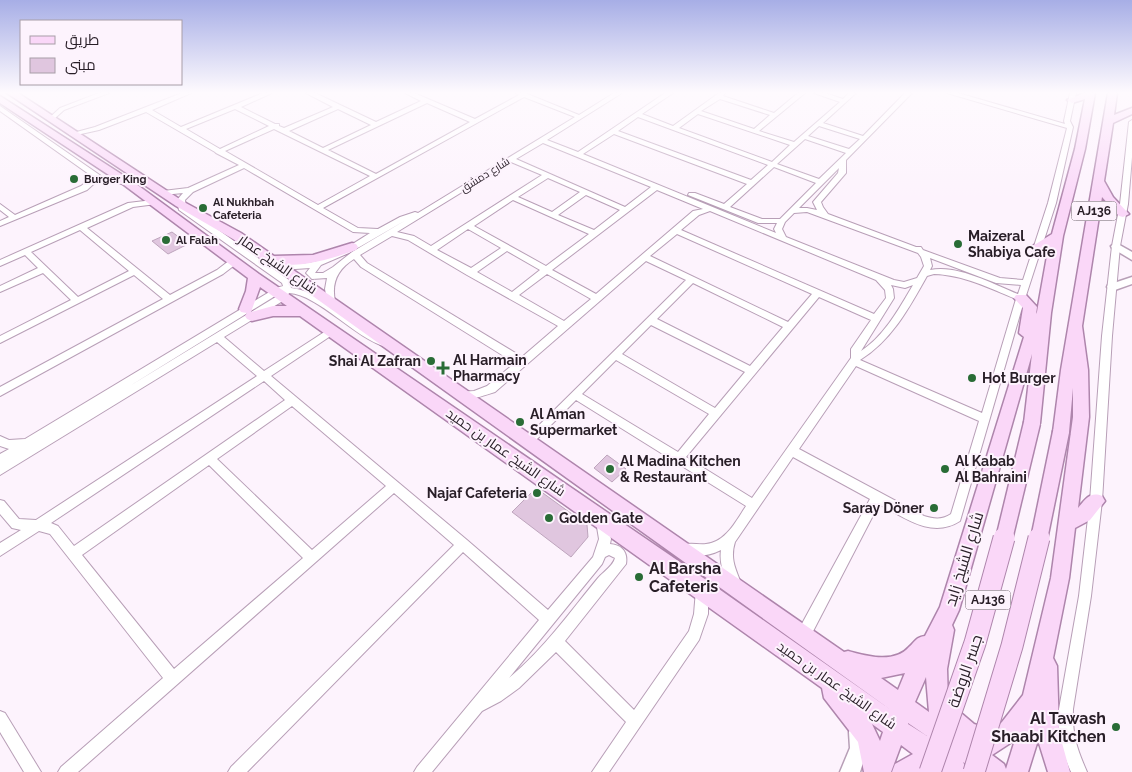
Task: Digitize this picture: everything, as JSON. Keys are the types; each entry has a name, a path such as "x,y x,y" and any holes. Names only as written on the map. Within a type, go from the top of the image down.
{"main road":[{"path":"46,129 128,183"},
{"name":"شارع الشيخ عمار","path":"65,129 153,196 180,204 229,231 331,301 460,395 488,412"},
{"path":"1073,129 1077,132 1081,145"},
{"name":"AJ136","path":"1044,313 1057,236 1084,129"},
{"name":"AJ136","path":"957,765 1004,677 1040,540 1061,432 1068,370 1108,129"},
{"path":"1098,180 1108,199 1123,214"},
{"name":"شارع الشيخ عمار بن حميد","path":"128,183 153,196 254,277 281,293 303,311 601,518 920,744 957,765 996,772"},
{"path":"1037,247 1057,236"},
{"path":"276,264 357,251"},
{"path":"254,277 249,312 303,311"},
{"path":"1009,402 1009,392 1030,312 1030,307 1021,298"},
{"name":"شارع الشيخ زايد","path":"880,772 920,662 949,610 1030,336 1044,313"},
{"name":"جسر الروضة","path":"957,765 984,615 1008,528 1032,423 1044,313"},
{"path":"1017,772 1027,738 1034,695 1060,578 1081,417 1080,370 1076,328"},
{"name":"شارع الشيخ عمار بن حميد","path":"488,412 672,545 904,706 957,765"},
{"path":"1067,524 1084,514 1096,501"},
{"path":"830,654 871,667 890,667 908,662 919,652 959,573"},
{"path":"949,610 936,660 936,700 957,765"},
{"path":"1048,636 1046,726 1052,756 1060,772"},
{"path":"821,674 865,729 873,750 875,772"},
{"path":"903,772 914,765 957,765 998,741 1019,720 1034,695"},
{"path":"936,700 952,720 967,733 984,740 998,741"}],"street":[{"path":"25,129 98,177 112,183"},
{"path":"72,134 97,129"},
{"path":"83,141 97,129"},
{"path":"218,152 268,129"},
{"path":"323,150 367,129"},
{"path":"318,208 377,177 460,129"},
{"name":"شارع دمشق","path":"428,210 401,218 378,231 357,251 338,267 324,276 315,278 310,273 310,270 318,264 357,251 391,233 560,129"},
{"path":"578,155 616,129"},
{"path":"677,129 820,182"},
{"path":"750,129 796,145"},
{"path":"725,207 813,129"},
{"path":"835,129 864,138"},
{"path":"783,239 778,229 782,221 873,129"},
{"path":"792,451 920,520 941,524 950,522 956,517 984,419 1053,199 1070,129"},
{"path":"1079,772 1069,749 1065,728 1096,501 1107,336 1116,246 1123,214 1131,129"},
{"path":"181,130 356,230 378,231"},
{"path":"285,130 377,177"},
{"path":"613,131 752,183"},
{"path":"553,133 556,146"},
{"path":"804,137 850,152"},
{"path":"542,140 783,239 899,284 911,284 933,270 947,271 1021,298"},
{"path":"526,150 556,146"},
{"path":"511,159 626,210"},
{"path":"828,216 819,208 817,202 842,173 843,161"},
{"path":"0,263 153,196 190,190 243,166"},
{"path":"431,250 547,175"},
{"path":"84,188 98,177"},
{"path":"0,224 84,188 112,183 128,183"},
{"path":"512,296 656,187"},
{"path":"190,190 182,198 180,204 185,212 282,278 286,282 281,293"},
{"path":"553,215 585,192"},
{"path":"668,192 693,196 761,221 782,221"},
{"path":"131,205 153,196"},
{"path":"513,197 594,234"},
{"path":"695,203 698,208 696,213"},
{"path":"0,206 14,218"},
{"path":"460,395 474,395 491,389 675,230 696,213 712,210"},
{"path":"793,211 806,210 828,216 999,281 1026,283"},
{"path":"81,226 169,300"},
{"path":"468,226 596,298"},
{"path":"356,230 357,251 522,362"},
{"path":"675,230 877,319"},
{"path":"391,233 407,236 564,325"},
{"path":"1116,246 1132,257"},
{"path":"470,272 506,248"},
{"path":"746,595 734,581 727,568 726,555 730,539 855,360 890,328 928,263 925,256 918,249"},
{"path":"25,251 77,301"},
{"path":"645,257 789,326"},
{"path":"0,392 220,272 233,262"},
{"name":"شارع دمشق","path":"276,264 318,264"},
{"path":"331,301 329,282 338,267"},
{"path":"0,289 44,269"},
{"path":"0,340 135,271"},
{"path":"855,360 856,349 888,302 891,294 886,284 876,276"},
{"path":"528,441 692,279"},
{"path":"1112,287 1132,280"},
{"path":"0,460 281,293 303,293 372,339 389,345"},
{"path":"679,458 817,293"},
{"path":"0,470 218,337 249,312"},
{"path":"650,320 751,372"},
{"path":"0,550 332,331"},
{"path":"218,337 463,544 549,620"},
{"path":"615,355 716,413"},
{"path":"855,360 984,419"},
{"path":"488,412 486,403 491,389"},
{"path":"575,394 754,505"},
{"path":"73,554 293,400"},
{"path":"1,446 30,442"},
{"path":"210,459 311,558"},
{"path":"66,772 394,486"},
{"path":"803,636 877,497"},
{"path":"0,505 16,524 51,528 173,679"},
{"path":"601,518 604,539 601,553"},
{"path":"672,545 699,551 716,548 730,539"},
{"path":"236,772 463,544"},
{"path":"422,772 476,706 549,620 601,553 608,549 615,550 620,556 620,564 556,642 522,676 498,694 476,706"},
{"path":"600,772 694,635 700,614 702,589"},
{"path":"556,642 635,721"},
{"path":"839,698 850,713 859,733 859,748 850,772"},
{"path":"0,718 33,772"}],"building":[{"path":"172,232 188,244 168,254 152,241"},
{"name":"Al Madina Kitchen & Restaurant","path":"607,455 626,469 612,482 594,468"},
{"name":"Golden Gate","path":"536,488 587,525 588,537 571,557 512,512"}],"place":[{"name":"Burger King","path":"74,179"},
{"name":"Al Nukhbah Cafeteria","path":"203,208"},
{"name":"Al Falah","path":"166,240"},
{"name":"Maizeral Shabiya Cafe","path":"958,244"},
{"name":"Shai Al Zafran","path":"431,361"},
{"name":"Al Harmain Pharmacy","path":"443,368"},
{"name":"Hot Burger","path":"972,378"},
{"name":"Al Aman Supermarket","path":"520,422"},
{"name":"Al Madina Kitchen & Restaurant","path":"610,469"},
{"name":"Al Kabab Al Bahraini","path":"945,469"},
{"name":"Najaf Cafeteria","path":"537,493"},
{"name":"Saray Döner","path":"934,508"},
{"name":"Golden Gate","path":"549,518"},
{"name":"Al Barsha Cafeteris","path":"639,577"},
{"name":"Al Tawash Shaabi Kitchen","path":"1116,727"}]}
